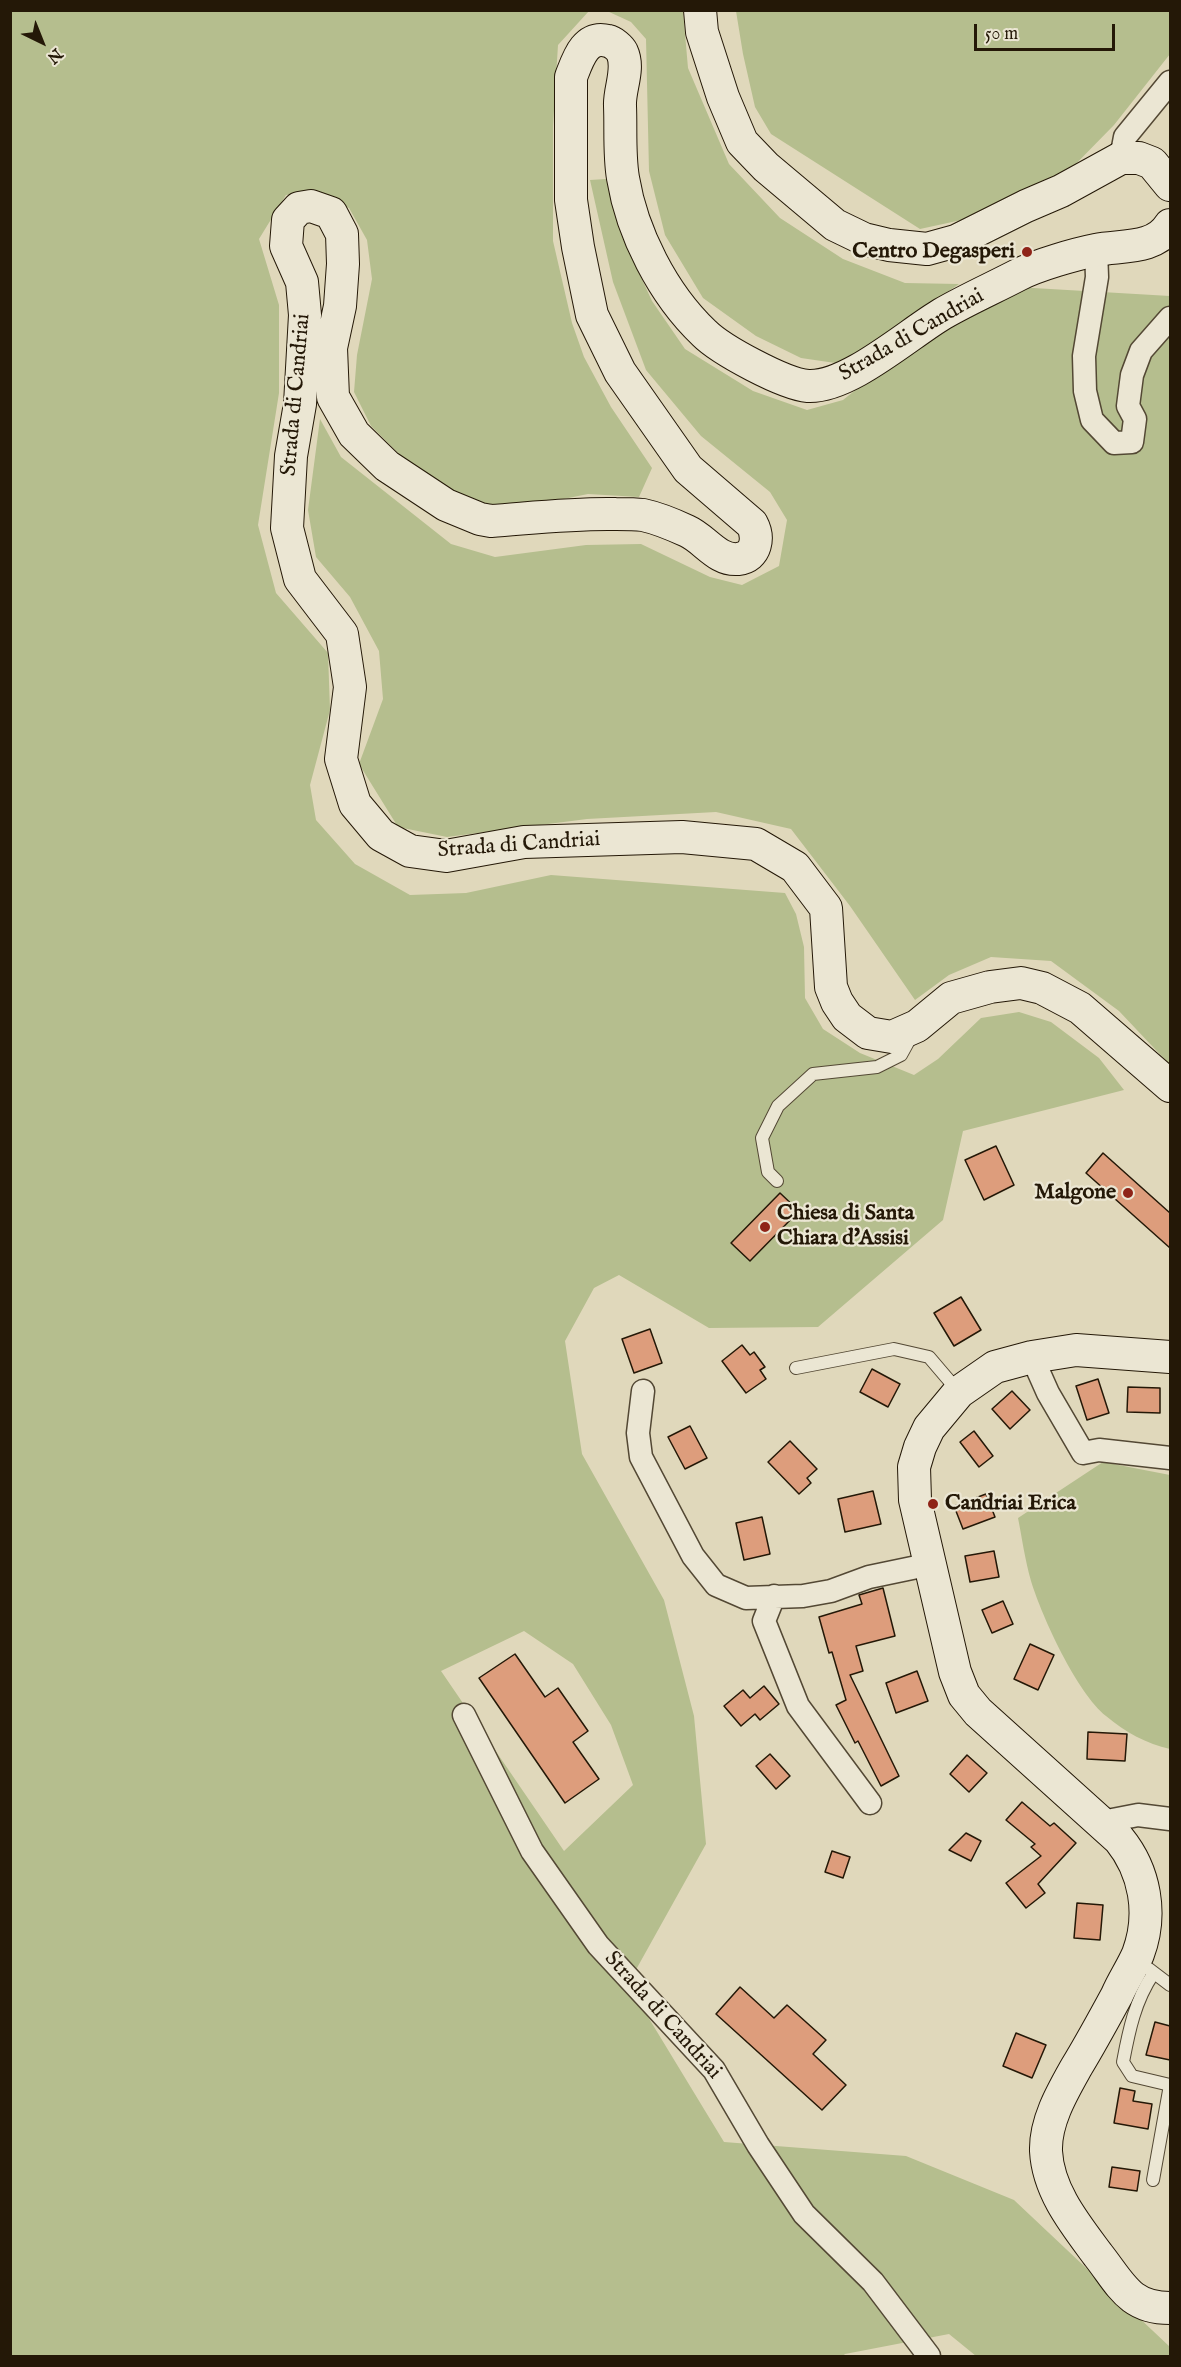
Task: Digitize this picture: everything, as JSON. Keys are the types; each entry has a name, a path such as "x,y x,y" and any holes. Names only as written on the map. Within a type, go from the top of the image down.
{"main road":[{"path":"700,10 702,32 719,86 742,142 766,167 835,225 864,239 890,245 927,249 956,241 1061,191 1121,158 1139,158 1152,164 1170,185"},
{"name":"Strada di Candriai","path":"1170,225 1156,238 1143,245 1096,250 1024,272 942,314 869,363 831,383 806,386 770,373 726,351 703,333 660,276 637,233 622,177 619,95 625,74 622,52 612,42 598,39 588,44 578,58 571,77 572,200 578,247 592,315 620,372 688,469 752,524 758,536 756,543 749,555 737,559 728,559 720,555 689,531 643,515 598,513 491,521 480,519 446,505 387,466 354,434 333,397 331,348 340,306 342,234 331,213 311,206 299,208 288,220 286,246 302,282 305,315 300,404 291,456 287,528 300,579 342,634 350,687 341,759 355,804 381,835 410,851 446,856 524,842 682,837 756,844 795,867 826,908 831,987 847,1017 868,1033 892,1037 917,1026 951,998 990,987 1021,983 1042,988 1080,1008 1170,1086"},
{"path":"1170,1357 1076,1350 1032,1357 995,1367 959,1392 929,1428 914,1467 915,1500 928,1562 955,1672 964,1695 978,1712 1102,1822 1132,1855 1141,1878 1146,1904 1145,1964 1095,2036 1059,2097 1046,2149 1050,2175 1060,2200 1073,2222 1117,2280 1133,2299 1155,2308 1170,2308"}],"street":[{"path":"1121,158 1125,137 1170,82"},
{"path":"1096,250 1097,277 1084,356 1085,391 1092,420 1114,443 1132,442 1135,419 1128,406 1132,375 1141,351 1170,318"},
{"path":"1032,1357 1048,1393 1083,1453 1099,1450 1170,1458"},
{"path":"643,1391 638,1433 641,1457 693,1556 716,1586 746,1598 803,1596 831,1591 869,1577 917,1567 928,1562"},
{"path":"774,1596 764,1621 798,1706 870,1803"},
{"name":"Strada di Candriai","path":"464,1715 532,1851 598,1945 714,2070 758,2145 804,2214 873,2282 929,2356"},
{"path":"1102,1822 1138,1815 1170,1819"}],"lane":[{"path":"777,1181 768,1172 762,1138 777,1106 813,1074 877,1067 902,1055 917,1026"},
{"path":"796,1368 894,1350 929,1357 959,1392"},
{"path":"1145,1964 1170,1985"},
{"path":"1145,1964 1142,1992 1134,2012 1123,2062 1132,2076 1170,2085 1153,2180"}],"green space":[{"path":"11,11 589,11 558,45 553,126 553,241 572,323 584,357 611,407 652,468 639,497 588,494 529,506 485,508 442,486 401,456 371,426 354,392 357,355 372,279 367,240 349,208 316,191 286,195 259,239 279,305 279,393 258,525 276,593 328,653 330,710 310,785 316,820 355,864 410,895 466,893 551,875 785,893 796,914 804,947 805,998 823,1029 860,1053 914,1075 938,1059 981,1018 1019,1012 1051,1022 1099,1058 1124,1090 963,1131 943,1220 818,1327 709,1328 619,1275 594,1288 565,1341 582,1454 664,1600 694,1716 706,1844 628,1984 724,2142 906,2156 1014,2200 1170,2347 1170,2356 976,2356 949,2334 843,2356 11,2356","holes":["524,1631 573,1664 611,1725 633,1785 564,1851 441,1671"]},
{"path":"607,11 683,11 688,68 729,164 780,218 843,259 905,283 959,284 842,364 801,358 756,336 703,298 665,235 649,171 646,39 631,22"},
{"path":"736,11 1170,11 1170,54 1114,125 1066,174 966,219 920,229 771,134 755,107"},
{"path":"606,179 622,236 652,301 685,349 753,391 807,410 843,400 868,380 1016,287 1170,296 1170,1065 1119,1011 1051,961 991,957 949,975 915,1000 850,906 791,829 716,812 587,819 447,837 398,827 359,764 383,699 379,651 350,597 316,557 308,510 320,419 341,457 451,544 495,557 586,545 641,544 710,577 742,585 779,566 787,520 770,492 701,436 646,370 613,282 590,180"},
{"path":"1103,1462 1170,1475 1170,1749 1145,1741 1129,1732 1095,1705 1072,1673 1052,1633 1036,1596 1027,1565 1018,1518"}],"building":[{"path":"996,1146 1014,1185 984,1200 965,1160"},
{"name":"Malgone","path":"1103,1153 1170,1213 1170,1248 1086,1173"},
{"name":"Chiesa di Santa Chiara d'Assisi","path":"780,1193 799,1211 750,1261 731,1243"},
{"path":"961,1297 981,1330 954,1346 934,1313"},
{"path":"650,1329 662,1363 634,1373 622,1339"},
{"path":"742,1345 750,1355 754,1352 765,1367 760,1370 766,1379 746,1393 722,1361"},
{"path":"872,1369 900,1384 888,1407 860,1392"},
{"path":"1098,1379 1109,1413 1087,1420 1076,1386"},
{"path":"1128,1387 1160,1388 1160,1413 1127,1412"},
{"path":"1012,1391 1030,1410 1010,1429 992,1409"},
{"path":"690,1426 707,1458 685,1469 668,1437"},
{"path":"974,1431 993,1456 979,1467 960,1442"},
{"path":"790,1441 817,1469 807,1478 811,1483 799,1494 768,1462"},
{"path":"873,1491 881,1524 845,1532 838,1499"},
{"path":"986,1494 995,1517 963,1529 954,1506"},
{"path":"762,1517 770,1554 744,1560 736,1523"},
{"path":"994,1551 999,1577 970,1582 965,1556"},
{"path":"883,1588 895,1636 856,1646 863,1671 850,1675 899,1776 881,1786 858,1741 855,1743 836,1705 846,1700 819,1617 862,1604 859,1595"},
{"path":"1003,1601 1013,1624 992,1633 982,1610"},
{"path":"1030,1644 1054,1655 1038,1690 1014,1679"},
{"path":"515,1654 545,1697 558,1688 588,1731 573,1742 599,1779 565,1803 479,1678"},
{"path":"917,1671 928,1701 896,1713 886,1683"},
{"path":"764,1686 779,1704 760,1720 755,1714 741,1726 724,1706 743,1690 750,1698"},
{"path":"1088,1732 1127,1734 1125,1761 1087,1759"},
{"path":"770,1754 790,1776 776,1789 756,1766"},
{"path":"967,1755 987,1773 969,1792 950,1774"},
{"path":"1022,1802 1050,1826 1054,1823 1076,1843 1038,1884 1045,1893 1026,1908 1006,1883 1041,1856 1031,1847 1035,1844 1006,1820"},
{"path":"966,1833 981,1841 971,1861 949,1850"},
{"path":"832,1851 850,1857 843,1878 825,1872"},
{"path":"1077,1903 1103,1905 1100,1940 1074,1938"},
{"path":"740,1987 774,2018 787,2005 826,2040 813,2054 846,2085 822,2110 716,2014"},
{"path":"1155,2022 1170,2026 1170,2060 1146,2055"},
{"path":"1016,2033 1046,2045 1032,2078 1003,2066"},
{"path":"1120,2088 1135,2091 1133,2101 1152,2104 1148,2129 1114,2123"},
{"path":"1112,2167 1140,2171 1137,2191 1109,2187"}],"place":[{"name":"Centro Degasperi","path":"1027,252"},
{"name":"Malgone","path":"1128,1193"},
{"name":"Chiesa di Santa Chiara d'Assisi","path":"765,1227"},
{"name":"Candriai Erica","path":"933,1504"}]}
